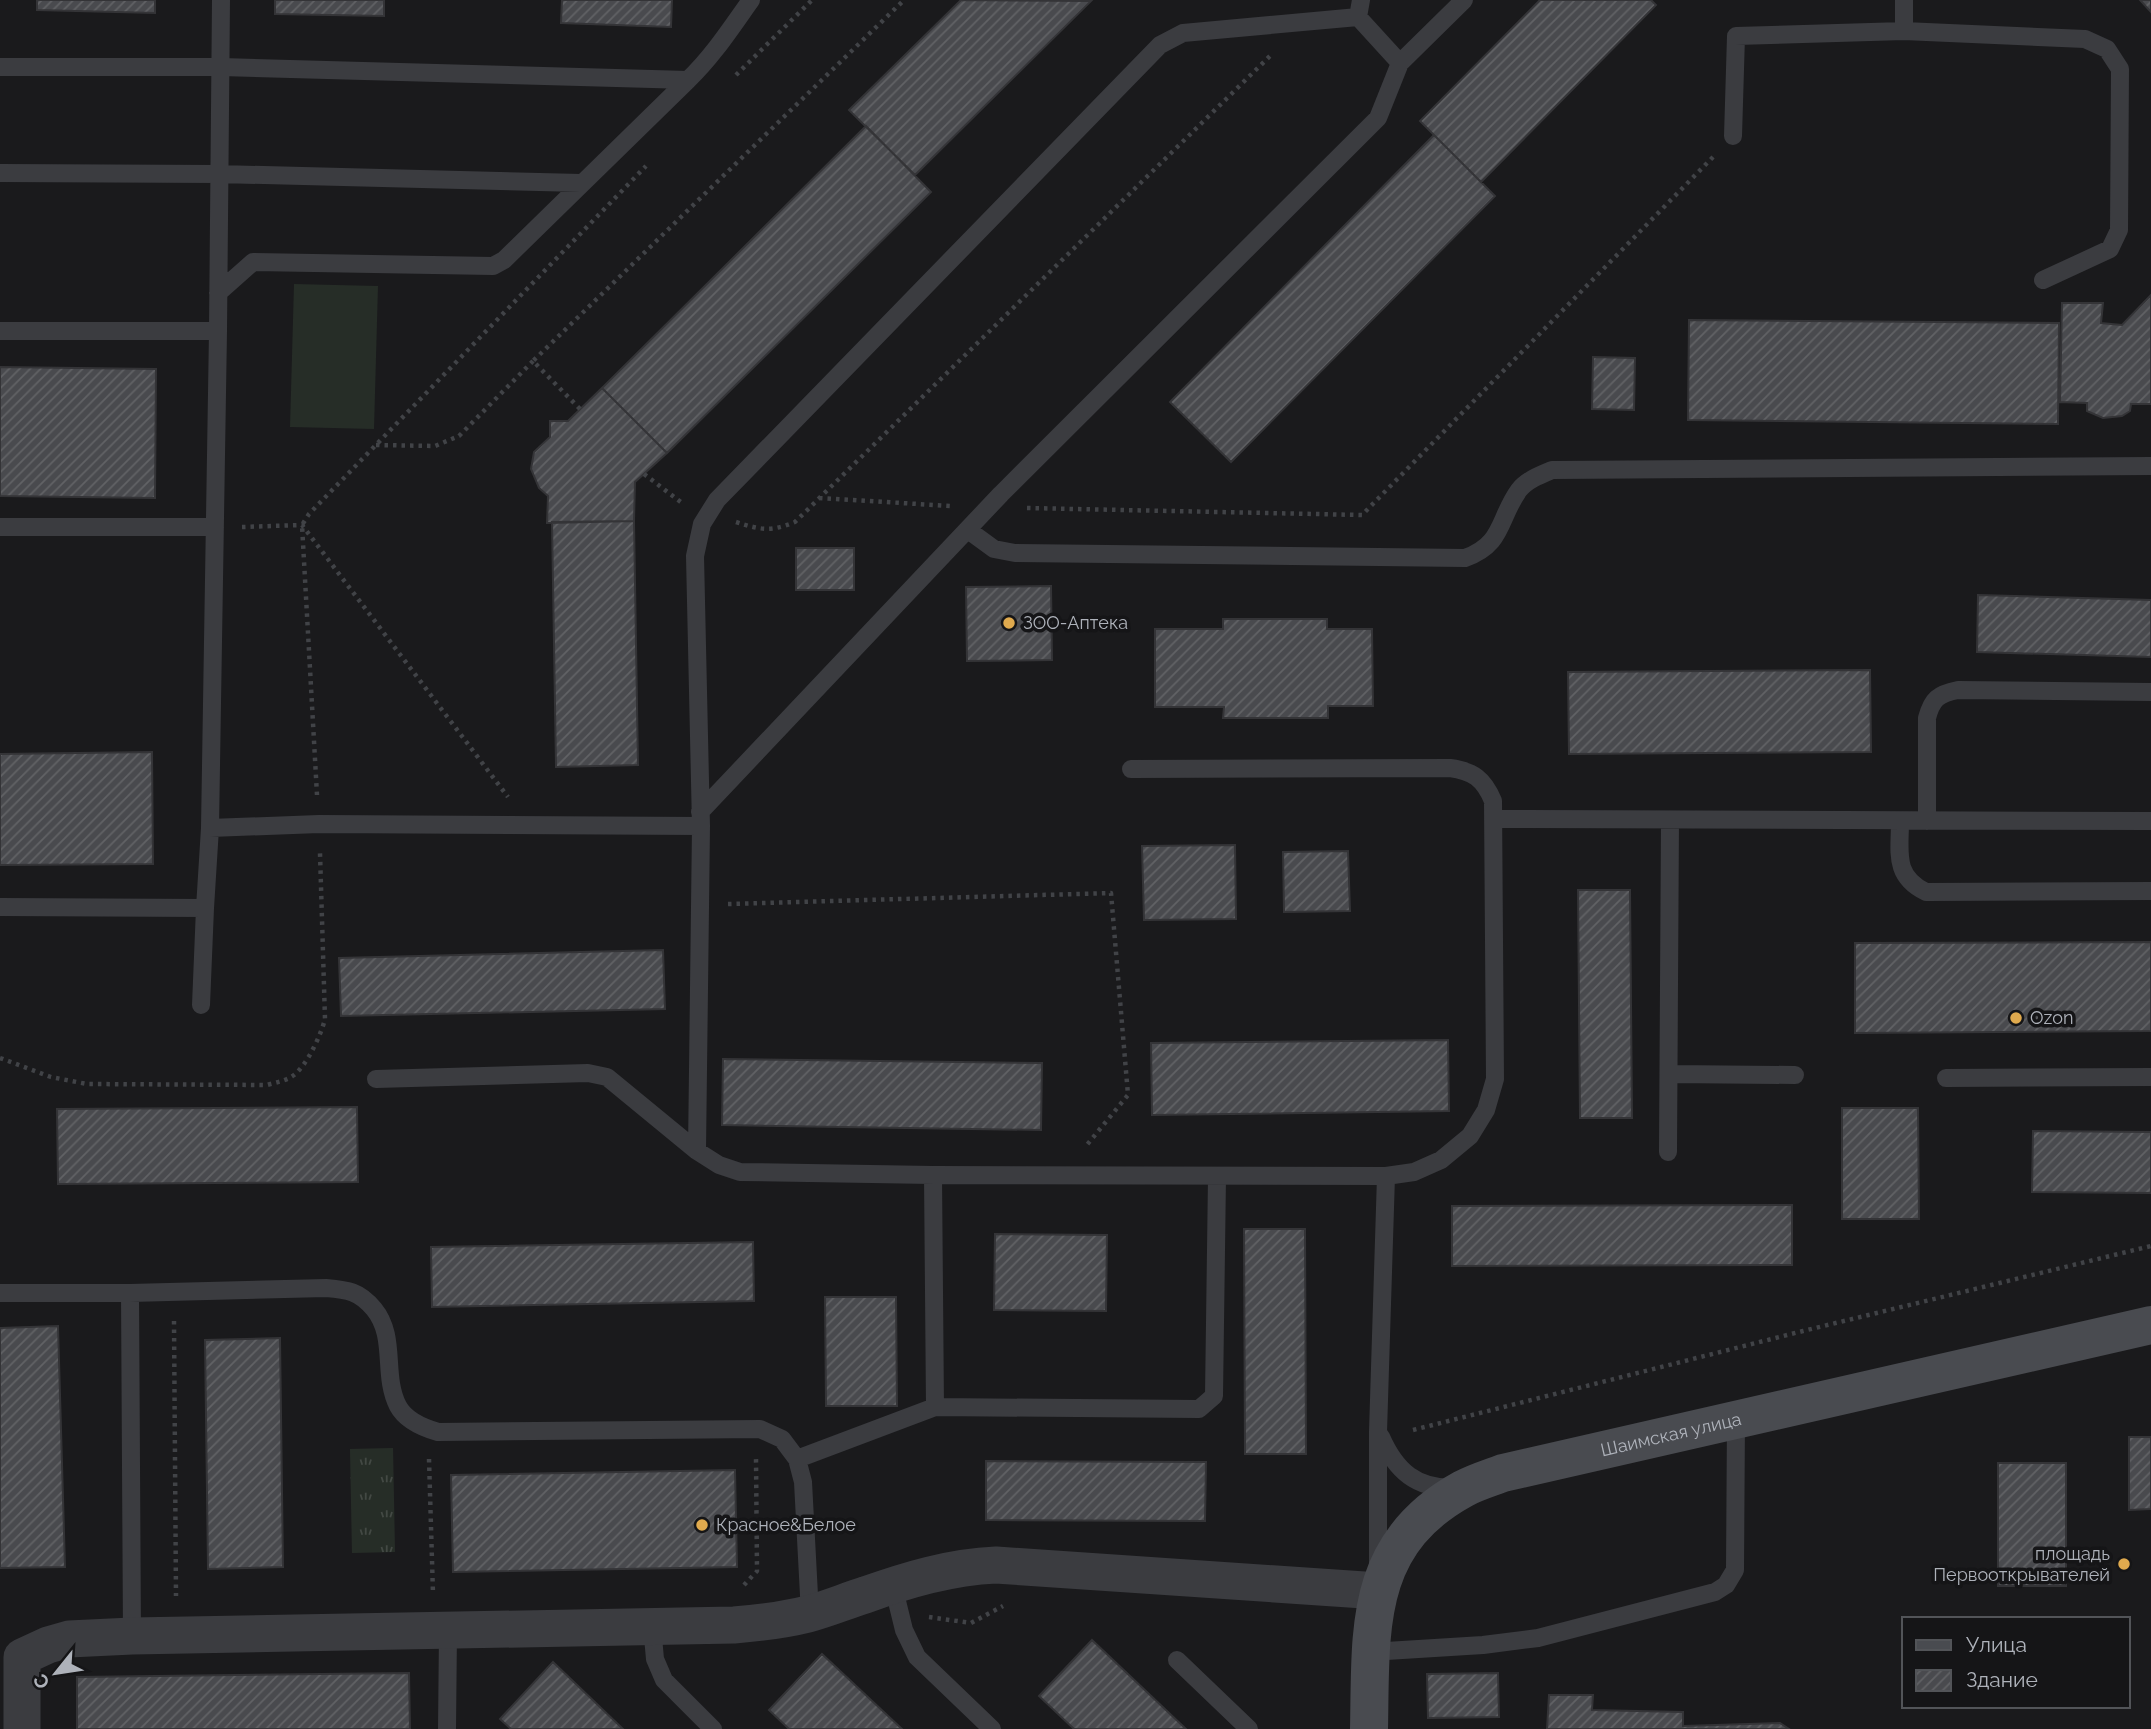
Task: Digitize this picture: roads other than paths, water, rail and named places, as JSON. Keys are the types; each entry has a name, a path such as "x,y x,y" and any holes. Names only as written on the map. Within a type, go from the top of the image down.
{"main road":[{"name":"Шаимская улица","path":"1369,1729 1370,1652 1378,1591 1391,1558 1404,1536 1422,1517 1465,1488 1503,1472 2151,1325"}],"street":[{"path":"22,1729 11,1657 69,1639 440,1618 652,1626 768,1622 810,1614 893,1585 946,1571 996,1565 1378,1591"}],"lane":[{"path":"201,1005 210,828 221,0"},
{"path":"218,293 253,262 493,266 504,260 705,63 751,0"},
{"path":"210,828 319,824 530,825 701,819 988,508 1378,118 1400,63 1464,0"},
{"path":"1903,31 1904,0"},
{"path":"697,1151 701,819 695,556 702,524 717,500 1160,45 1182,33 1306,22 1360,9 1400,63"},
{"path":"1733,136 1736,36 1903,31 2085,39 2107,49 2120,69 2119,230 2110,249 2043,280"},
{"path":"0,67 221,67 688,80"},
{"path":"0,173 219,174 581,183"},
{"path":"0,331 218,331"},
{"path":"968,530 994,549 1015,553 1465,558 1480,552 1491,543 1519,490 1533,478 1552,470 2151,466"},
{"path":"0,527 215,527"},
{"path":"1927,821 1927,718 1930,705 1942,693 1958,690 2151,692"},
{"path":"376,1079 588,1073 607,1077 697,1151 719,1165 740,1172 1386,1176 1414,1172 1441,1160 1469,1136 1486,1110 1495,1079 1493,801 1479,777 1465,769 1450,768 1131,769"},
{"path":"1493,819 2151,821"},
{"path":"1668,1152 1670,820"},
{"path":"1900,821 1902,872 1913,886 1926,892 2151,891"},
{"path":"0,907 205,908"},
{"path":"1670,1074 1795,1075"},
{"path":"1946,1079 2151,1077"},
{"path":"933,1175 935,1407"},
{"path":"1378,1591 1378,1432 1386,1176"},
{"path":"797,1459 935,1407 1199,1409 1214,1396 1217,1177"},
{"path":"0,1293 326,1288 348,1290 364,1297 380,1316 387,1334 390,1383 399,1408 419,1426 438,1432 760,1429 782,1439 797,1459 803,1482 810,1614"},
{"path":"130,1293 132,1636"},
{"path":"1370,1652 1483,1645 1538,1638 1715,1592 1726,1585 1735,1570 1736,1419"},
{"path":"1378,1432 1396,1465 1413,1479 1444,1489 1465,1488"},
{"path":"893,1585 904,1630 917,1657 992,1729"},
{"path":"440,1618 447,1729"},
{"path":"652,1626 655,1659 664,1680 713,1729"},
{"path":"1177,1660 1249,1729"}],"place":[{"name":"ЗОО-Аптека","path":"1009,623"},
{"name":"Ozon","path":"2016,1018"},
{"name":"Красное&Белое","path":"702,1525"},
{"name":"площадь Первооткрывателей","path":"2124,1564"}]}
